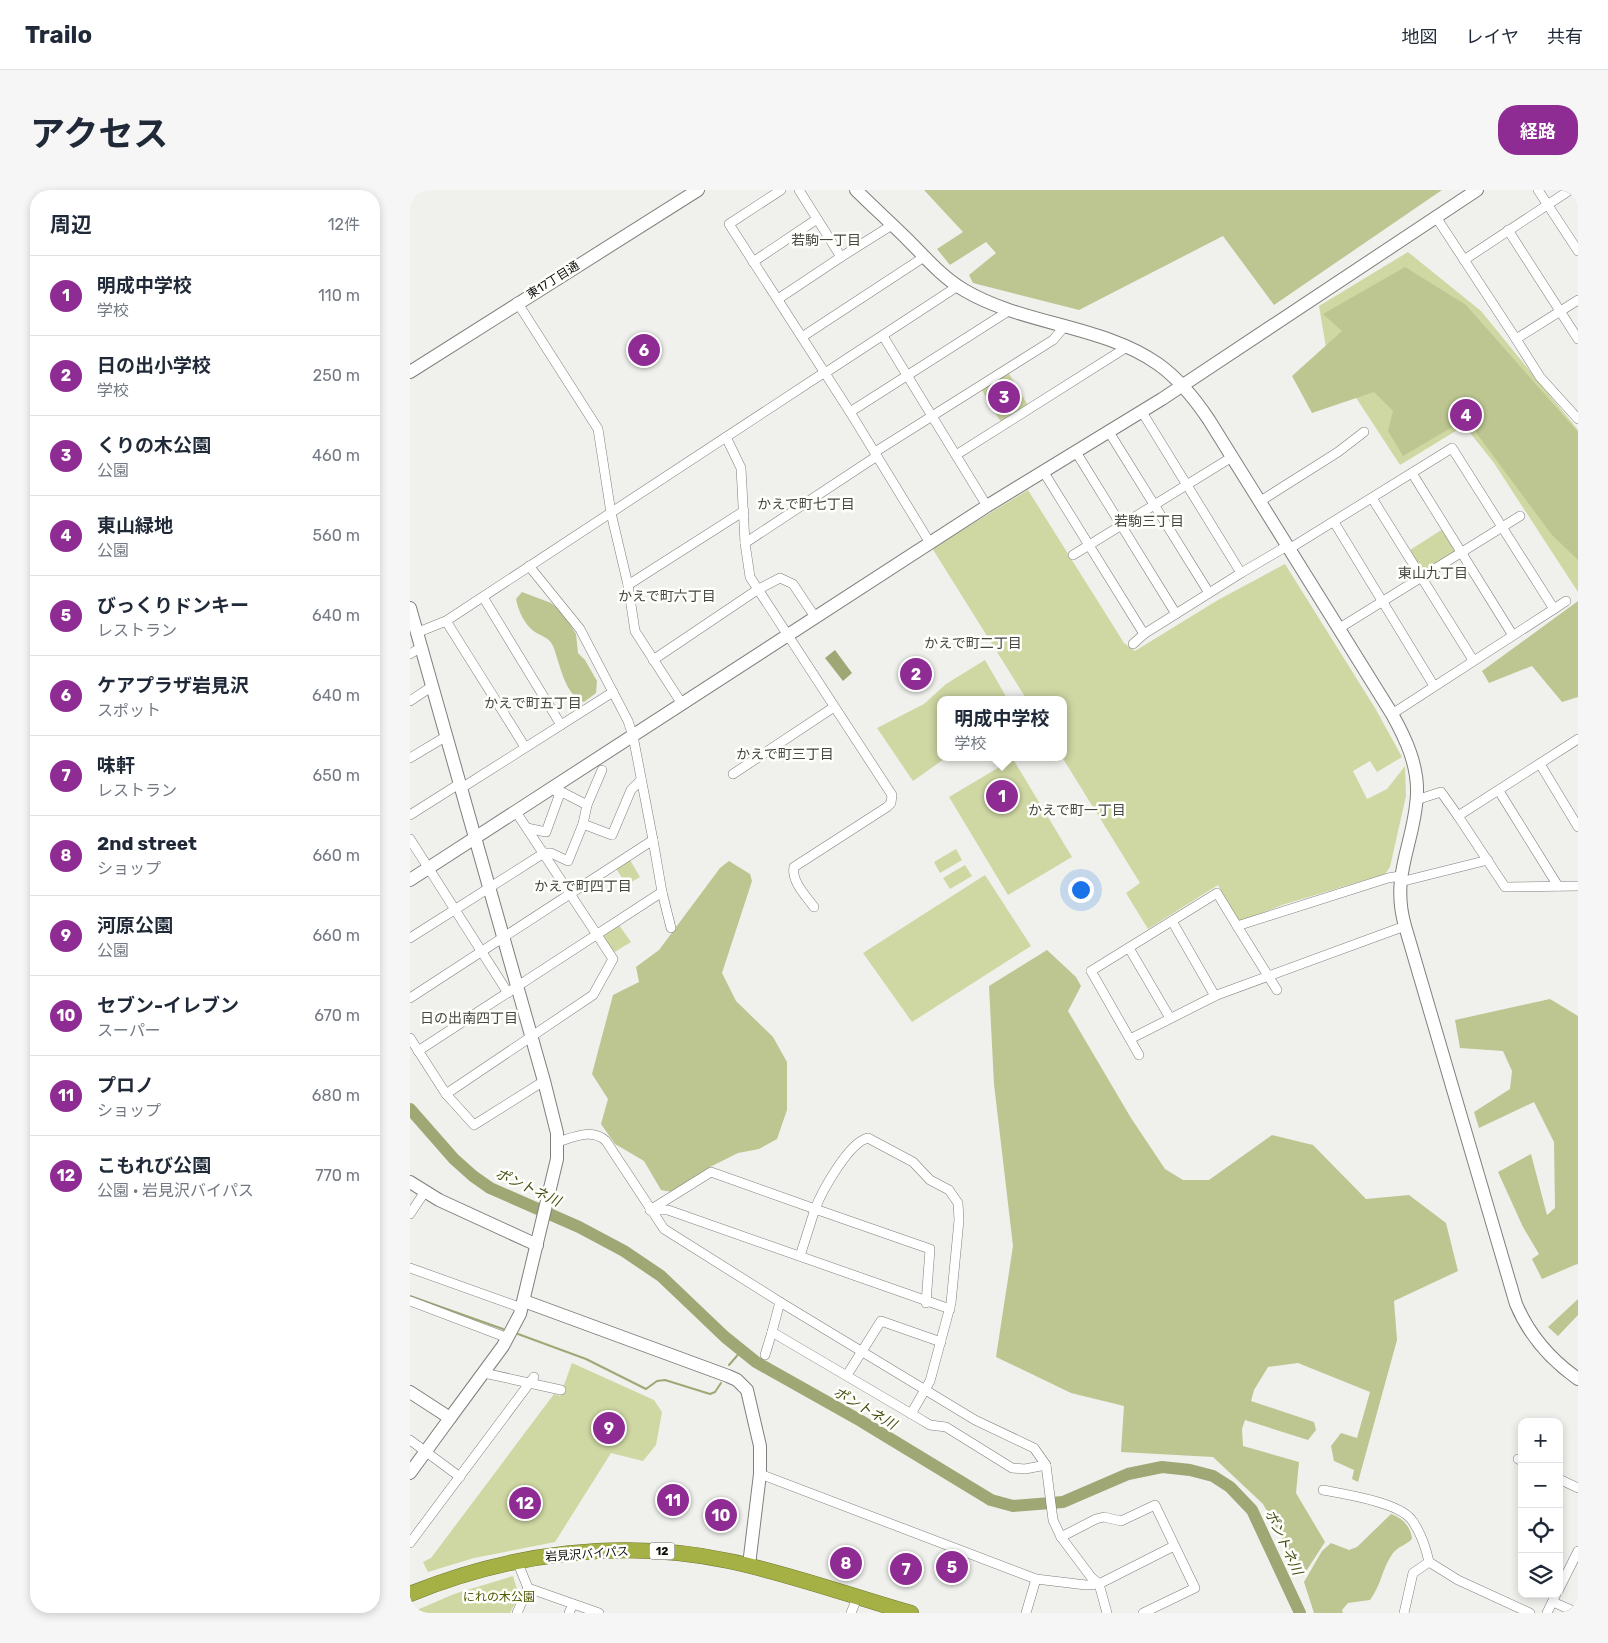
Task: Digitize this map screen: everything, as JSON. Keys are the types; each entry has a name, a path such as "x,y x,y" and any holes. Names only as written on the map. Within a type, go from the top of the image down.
{"highway":[{"name":"岩見沢バイパス","path":"410,1594 457,1576 517,1561 577,1552 630,1550 688,1554 749,1565 911,1613"}],"street":[{"name":"東17丁目通","path":"410,372 517,302 698,190"},
{"path":"781,190 729,224 825,372 930,544"},
{"path":"798,190 841,257"},
{"path":"856,190 924,257 958,286 978,297 1010,310 1127,347 1158,364 1182,385 1198,404 1232,457 1392,714 1410,750 1415,770 1416,800 1400,879 1399,899 1405,926 1516,1304 1527,1327 1544,1350 1561,1367 1578,1379"},
{"path":"410,880 516,812 556,792 633,736 815,617 987,506 1142,412 1477,190"},
{"path":"1538,190 1578,252"},
{"path":"1464,260 1570,190"},
{"path":"1436,217 1540,377 1578,419"},
{"path":"753,262 817,219"},
{"path":"778,299 892,225"},
{"path":"1508,230 1578,339"},
{"path":"802,337 924,257"},
{"path":"416,633 446,621 958,286"},
{"path":"1516,340 1578,300"},
{"path":"517,302 598,429 611,513 628,585 635,631 682,704"},
{"path":"850,412 1010,310"},
{"path":"744,543 932,416 1053,340 1064,327"},
{"path":"883,336 987,506"},
{"path":"956,455 1127,347"},
{"path":"1142,412 1241,572"},
{"path":"1109,432 1209,593"},
{"path":"1259,502 1338,452 1364,432"},
{"path":"726,437 742,468 744,543 748,569 757,590 887,786 892,799 887,807 794,867 792,873 814,907"},
{"path":"1133,644 1144,634 1241,572 1334,522 1452,448 1554,609"},
{"path":"1076,452 1176,614"},
{"path":"1073,555 1232,457"},
{"path":"1043,471 1144,634"},
{"path":"1412,473 1512,634"},
{"path":"1372,498 1473,660"},
{"path":"628,585 744,511"},
{"path":"1338,629 1520,516"},
{"path":"1334,522 1434,686"},
{"path":"530,566 580,630 613,692 633,736 670,928"},
{"path":"653,660 757,590 775,580 785,579 793,584 815,617"},
{"path":"482,597 561,725"},
{"path":"1392,714 1512,634 1566,601"},
{"path":"410,608 416,633 415,651 431,687 503,938 512,991 531,1038 544,1081 558,1142 556,1166 523,1304 508,1338 410,1472"},
{"path":"446,621 525,747"},
{"path":"410,701 431,687"},
{"path":"410,815 460,787 613,692"},
{"path":"733,774 834,707"},
{"path":"410,758 445,737"},
{"path":"1458,816 1578,739"},
{"path":"1540,764 1578,827"},
{"path":"410,938 544,853 551,852 568,861 584,824 587,804 602,770"},
{"path":"584,824 612,835 631,790 641,780"},
{"path":"1498,791 1558,886"},
{"path":"556,792 562,792 587,804"},
{"path":"527,828 546,832 556,792"},
{"path":"1416,800 1441,792 1506,887 1578,886"},
{"path":"446,1094 593,995 612,959 516,812"},
{"path":"410,839 480,952 512,991"},
{"path":"410,998 653,840"},
{"path":"1237,926 1388,878 1400,879 1488,860"},
{"path":"418,1051 662,892"},
{"path":"1139,1054 1092,971 1217,893 1277,990"},
{"path":"1172,921 1215,996"},
{"path":"1130,1039 1215,996 1405,926"},
{"path":"1129,948 1170,1018"},
{"path":"410,1038 446,1094 474,1125 544,1081"},
{"path":"558,1142 589,1134 602,1138 650,1210 669,1234 990,1429 1034,1448 1046,1465 1053,1515 1061,1537 1091,1577 1099,1584 1107,1613"},
{"path":"800,1256 815,1209 827,1182 863,1139 868,1138 912,1162 930,1180 950,1190 958,1203 959,1220 950,1309 926,1389 911,1414"},
{"path":"650,1210 711,1172 930,1249 926,1302"},
{"path":"410,1182 424,1193 537,1245"},
{"path":"410,1214 424,1193"},
{"path":"650,1210 668,1210 950,1309"},
{"path":"410,1268 523,1304 737,1380 744,1386 750,1398 760,1446 760,1474 749,1565"},
{"path":"410,1301 508,1338"},
{"path":"765,1355 780,1302"},
{"path":"847,1375 881,1321 941,1342"},
{"path":"772,1332 930,1425 946,1427 1012,1468 1025,1469 1046,1465"},
{"path":"484,1372 532,1380 561,1390"},
{"path":"410,1543 532,1380"},
{"path":"410,1392 450,1418"},
{"path":"410,1440 460,1477"},
{"path":"760,1474 1036,1579 1086,1585 1099,1584 1174,1546"},
{"path":"1563,1481 1578,1488"},
{"path":"1323,1490 1366,1499 1406,1515 1420,1535 1429,1562 1458,1580 1530,1613"},
{"path":"1061,1537 1096,1519 1104,1517 1121,1520 1155,1505 1195,1588 1143,1613"},
{"path":"1563,1580 1578,1551"},
{"path":"517,1561 528,1588 517,1613"},
{"path":"1404,1613 1413,1573 1429,1562"},
{"path":"1026,1613 1036,1579"},
{"path":"528,1588 599,1613"},
{"path":"851,1613 856,1598"},
{"path":"1548,1613 1555,1598 1578,1613"},
{"path":"569,1613 573,1604"}],"green space":[{"path":"1408,252 1481,311 1578,430 1578,592 1494,463 1471,434 1459,429 1400,465 1327,353 1319,306"},
{"path":"1007,370 1029,407 1002,424 980,387"},
{"path":"1028,490 1124,643 1135,651 1218,600 1285,564 1375,708 1402,757 1377,772 1370,761 1353,771 1367,799 1387,789 1405,766 1406,796 1390,867 1385,874 1282,905 1239,922 1218,885 1148,929 1126,893 1140,883 1064,761 1067,761 1067,696 1024,696 932,548"},
{"path":"1443,529 1455,549 1454,553 1425,570 1421,569 1410,550"},
{"path":"985,660 1006,696 937,696 937,761 941,761 913,781 877,728 924,704 946,684"},
{"path":"1010,761 1014,761 1072,857 1008,895 949,797"},
{"path":"956,849 962,860 940,873 934,862"},
{"path":"630,860 640,877 626,885 616,868"},
{"path":"965,865 972,876 950,889 943,878"},
{"path":"985,875 1031,946 912,1022 863,953"},
{"path":"619,925 631,942 613,953 603,937"},
{"path":"572,1363 654,1400 662,1412 656,1445 643,1461 611,1453 555,1542 474,1558 428,1572 423,1562 431,1558 554,1394 560,1396"},
{"name":"にれの木公園","path":"513,1576 519,1596 510,1613 410,1613 454,1594"}],"shaded area":[{"path":"924,190 1442,190 1274,305 1223,236 1079,310 973,283 969,275 996,253 986,242 950,265 937,249 963,232"},
{"path":"1405,267 1466,305 1578,432 1578,560 1552,535 1466,419 1403,456 1388,431 1393,411 1374,392 1312,413 1292,376 1342,331 1323,314"},
{"path":"522,592 551,603 562,612 576,634 578,653 585,660 597,681 596,693 584,702 577,698 567,686 552,643 531,629 522,617 516,599"},
{"path":"1578,601 1578,697 1562,702 1532,666 1489,683 1482,671"},
{"path":"835,650 852,673 843,681 825,658"},
{"path":"729,861 750,874 752,881 722,973 736,1001 773,1037 787,1062 787,1110 777,1139 759,1149 738,1153 710,1167 672,1192 661,1190 644,1161 615,1144 601,1124 608,1099 592,1074 613,995 639,982 636,967 659,950 720,868"},
{"path":"1047,950 1076,977 1081,986 1068,1011 1131,1118 1165,1169 1183,1180 1209,1180 1272,1135 1313,1145 1366,1199 1409,1195 1446,1223 1458,1271 1394,1301 1397,1340 1358,1482 1352,1479 1354,1470 1334,1461 1331,1446 1341,1433 1357,1438 1370,1392 1298,1363 1268,1367 1254,1390 1251,1401 1314,1422 1316,1430 1308,1440 1245,1420 1242,1429 1243,1446 1299,1462 1296,1493 1325,1542 1303,1576 1263,1504 1213,1457 1121,1452 1124,1406 1071,1393 996,1357 1013,1246 994,1084 989,986"},
{"path":"1550,999 1578,1016 1578,1265 1542,1279 1532,1259 1539,1254 1523,1227 1498,1172 1531,1154 1547,1215 1555,1208 1554,1142 1534,1102 1479,1128 1474,1112 1510,1089 1512,1071 1503,1051 1460,1048 1455,1020"},
{"path":"1578,1299 1578,1315 1558,1336 1548,1327"},
{"path":"1391,1514 1405,1523 1410,1530 1412,1539 1393,1553 1374,1595 1370,1600 1348,1603 1342,1610 1343,1613 1314,1613 1304,1582 1322,1551 1331,1543 1349,1550 1357,1547"}],"waterway":[{"name":"ポントネ川","path":"410,1109 454,1159 490,1188 579,1227 624,1251 661,1276 725,1337 756,1362 861,1421 991,1500 1013,1506 1063,1502 1128,1474 1162,1467 1190,1470 1213,1476 1230,1487 1252,1510 1300,1613"},
{"path":"410,1296 503,1329"},
{"path":"518,1334 586,1359 646,1389 657,1381 665,1380 710,1394 715,1392 721,1383"},
{"path":"729,1365 742,1350"}],"place":[{"name":"ケアプラザ岩見沢","path":"644,350"},
{"name":"くりの木公園","path":"1004,397"},
{"name":"東山緑地","path":"1466,415"},
{"name":"日の出小学校","path":"916,674"},
{"name":"明成中学校","path":"1002,796"},
{"name":"河原公園","path":"609,1428"},
{"name":"プロノ","path":"673,1500"},
{"name":"こもれび公園","path":"525,1503"},
{"name":"セブン-イレブン","path":"721,1515"},
{"name":"2nd street","path":"846,1563"},
{"name":"びっくりドンキー","path":"952,1567"},
{"name":"味軒","path":"906,1569"}],"district":[{"name":"若駒一丁目","path":"826,240"},
{"name":"かえで町七丁目","path":"806,504"},
{"name":"若駒三丁目","path":"1149,521"},
{"name":"東山九丁目","path":"1433,573"},
{"name":"かえで町六丁目","path":"667,596"},
{"name":"かえで町二丁目","path":"973,643"},
{"name":"かえで町五丁目","path":"533,703"},
{"name":"かえで町三丁目","path":"785,754"},
{"name":"かえで町一丁目","path":"1077,810"},
{"name":"かえで町四丁目","path":"583,886"},
{"name":"日の出南四丁目","path":"469,1018"}]}
